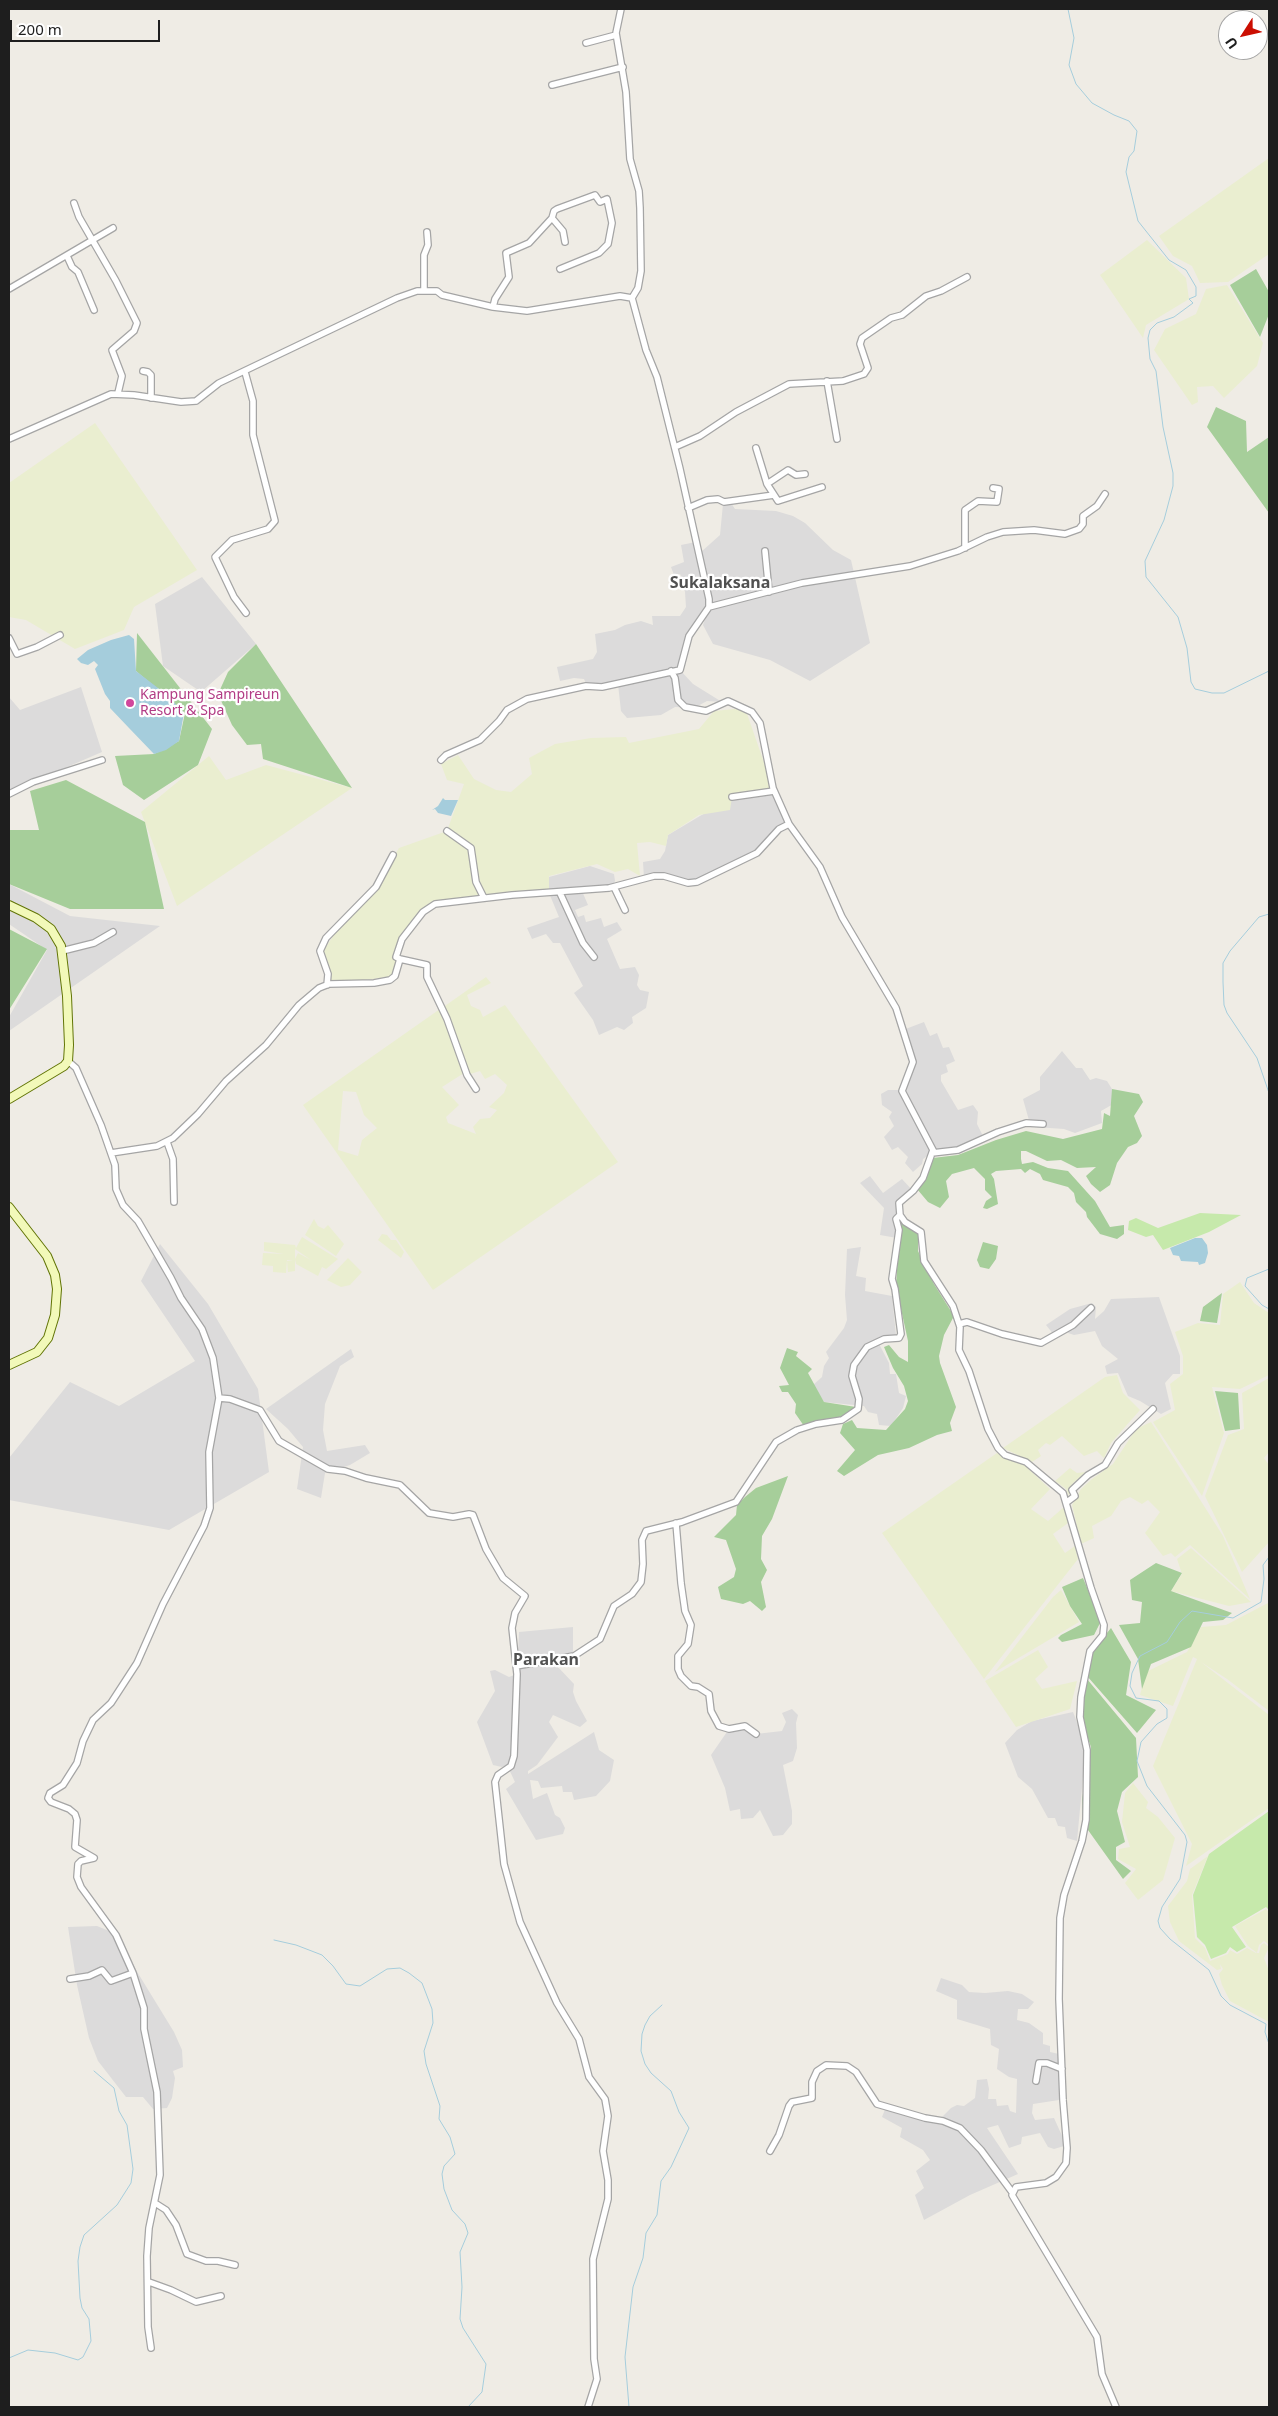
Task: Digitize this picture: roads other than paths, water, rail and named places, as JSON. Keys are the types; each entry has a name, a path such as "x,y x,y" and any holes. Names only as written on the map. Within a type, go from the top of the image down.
{"main road":[{"path":"9,905 36,918 51,928 62,951 67,996 68,1061 58,1070 9,1098"},
{"path":"9,1207 47,1256 55,1275 57,1289 55,1315 48,1338 37,1352 9,1365"}],"street":[{"path":"441,760 446,755 480,740 499,722 507,710 527,699 586,686 602,687 680,670 689,636 709,607 710,600 675,448 657,376 646,350 632,298 638,288 641,271 640,200 630,159 630,137 623,67 616,35 621,9"},
{"path":"586,43 616,35"},
{"path":"552,85 579,76 623,67"},
{"path":"493,307 496,297 509,277 506,253 529,243 552,218 554,211 557,209 595,195 600,202 606,199 612,223 608,244 599,253 560,269"},
{"path":"74,203 79,217 136,323 134,331 112,350 122,376 118,394"},
{"path":"552,218 562,229 566,242"},
{"path":"9,289 113,228"},
{"path":"424,290 424,258 428,245 427,232"},
{"path":"67,256 72,267 78,272 94,310"},
{"path":"675,448 700,436 736,412 789,384 852,379 866,372 868,368 860,344 862,338 892,318 902,315 926,296 943,291 967,277"},
{"path":"9,439 108,395 118,394 181,402 196,401 214,386 411,292 437,291 442,295 493,307 527,311 620,296 632,298"},
{"path":"143,371 151,375 151,398"},
{"path":"245,372 253,401 253,435 275,521 268,529 232,540 215,558 234,597 246,613"},
{"path":"827,381 837,439"},
{"path":"756,448 767,484 779,501 822,487"},
{"path":"767,484 788,470 796,475 805,474"},
{"path":"965,548 965,510 978,501 997,502 1000,489 993,488"},
{"path":"709,607 802,583 910,566 965,548 986,537 1003,532 1034,530 1065,534 1079,529 1083,524 1083,516 1097,506 1105,494"},
{"path":"688,508 707,500 718,499 724,502 774,495"},
{"path":"765,551 769,592"},
{"path":"9,638 17,654 37,647 60,635"},
{"path":"671,671 675,678 678,700 685,707 706,711 728,701 752,712 760,723 774,791 789,824 820,867 842,917 896,1008 913,1062 902,1091 930,1145 932,1153 924,1178 913,1192 899,1203 900,1215 905,1222 921,1232 924,1261 953,1306 961,1331 958,1350 969,1371 988,1429 998,1448 1005,1454 1026,1462 1059,1488 1067,1502 1105,1630 1090,1651 1081,1697 1080,1717 1087,1750 1086,1820 1082,1842 1068,1883 1060,1918 1062,2069 1067,2148 1066,2163 1056,2177 1046,2183 1016,2187 1012,2192"},
{"path":"9,794 33,782 102,760"},
{"path":"732,797 774,791"},
{"path":"476,1089 467,1075 447,1019 427,977 427,965 396,957 402,939 429,908 441,902 614,887 654,876 664,876 688,883 697,882 757,853 779,829 789,824"},
{"path":"447,831 471,848 476,882 484,898"},
{"path":"326,985 328,974 320,951 326,938 376,887 393,855"},
{"path":"614,887 625,910"},
{"path":"560,893 583,943 594,957"},
{"path":"62,951 94,943 113,932"},
{"path":"112,1154 144,1149 166,1142 198,1114 234,1073 266,1045 299,1005 320,988 326,985 390,980 395,976 400,959"},
{"path":"68,1061 76,1068 94,1106 112,1154 115,1165 116,1189 123,1206 138,1221 172,1278 181,1298 202,1329 215,1368 219,1398 209,1452 210,1508 204,1526 162,1604 137,1663 111,1703 93,1720 83,1741 80,1758 63,1785 48,1796 51,1802 69,1808 75,1814 77,1820 75,1847 94,1858 81,1861 78,1864 77,1877 81,1887 116,1935 133,1973 144,2008 144,2029 157,2092 160,2175 149,2228 148,2327 151,2348"},
{"path":"932,1153 958,1150 998,1132 1026,1123 1043,1124"},
{"path":"166,1142 174,1159 174,1202"},
{"path":"516,1666 574,1656 600,1639 614,1606 632,1594 641,1582 643,1577 643,1535 650,1529 676,1523 736,1502 776,1442 797,1430 816,1424 842,1420 858,1409 859,1399 852,1376 854,1365 867,1348 884,1339 899,1338 900,1334 895,1289 892,1279 899,1230 896,1218 900,1215"},
{"path":"959,1324 967,1322 1002,1334 1041,1343 1073,1325 1091,1308"},
{"path":"219,1398 230,1399 260,1410 279,1441 328,1469 345,1471 366,1478 400,1485 428,1513 453,1517 473,1515 486,1549 503,1578 525,1596 512,1620 516,1666 514,1756 511,1766 498,1775 495,1782 506,1871 520,1922 557,2003 579,2038 589,2077 605,2098 608,2116 603,2148 608,2180 608,2199 593,2259 594,2359 597,2379 588,2407"},
{"path":"1067,1502 1075,1496 1072,1490 1088,1475 1105,1465 1118,1443 1153,1408"},
{"path":"676,1523 685,1611 691,1625 688,1644 678,1656 678,1669 681,1676 691,1686 698,1687 710,1694 711,1711 719,1726 729,1729 745,1726 756,1734"},
{"path":"70,1979 90,1976 102,1970 111,1981 133,1973"},
{"path":"1036,2080 1039,2063 1047,2063 1062,2069"},
{"path":"770,2151 779,2135 788,2106 796,2101 807,2101 812,2098 812,2082 817,2070 826,2066 847,2066 856,2072 877,2104 924,2118 943,2120 960,2128 981,2150 1012,2192 1016,2204 1097,2337 1102,2374 1116,2407"},
{"path":"155,2203 166,2210 176,2224 187,2254 206,2261 218,2261 235,2265"},
{"path":"149,2282 196,2302 221,2296"}],"water":[{"path":"129,635 134,639 136,671 167,695 184,713 179,741 166,750 154,754 110,708 110,701 105,694 95,669 98,665 94,661 88,665 81,663 77,659 88,650"},
{"path":"443,798 445,800 458,800 451,816 438,813 435,809 432,810 438,806"},
{"path":"1195,1238 1202,1238 1207,1245 1208,1253 1205,1263 1199,1265 1198,1262 1181,1261 1179,1256 1173,1255 1170,1248"}],"waterway":[{"path":"1068,9 1074,38 1069,65 1076,84 1092,103 1129,121 1137,131 1134,151 1129,157 1126,172 1138,221 1169,260 1186,270 1196,287 1196,296 1189,299 1193,303 1174,317 1157,323 1150,330 1148,338 1150,359 1156,371 1163,427 1173,473 1173,486 1164,520 1145,561 1146,577 1178,617 1187,648 1191,682 1195,689 1212,693 1224,693 1269,671"},
{"path":"1269,914 1259,917 1230,951 1223,963 1224,1005 1227,1013 1257,1058 1269,1093"},
{"path":"1269,1269 1247,1278 1245,1286 1262,1305 1269,1309"},
{"path":"1269,1557 1263,1565 1264,1579 1261,1602 1233,1618 1192,1611 1180,1622 1167,1642 1140,1656 1132,1673 1130,1686 1136,1698 1159,1701 1167,1709 1167,1718 1157,1724 1141,1742 1137,1761 1147,1786 1185,1835 1187,1842 1180,1879 1162,1907 1158,1921 1160,1928 1170,1939 1209,1970 1221,1996 1230,2005 1266,2024 1265,2032 1269,2044"},
{"path":"274,1940 296,1945 322,1955 346,1984 360,1986 387,1969 400,1968 422,1983 432,2009 433,2023 424,2051 426,2064 440,2106 439,2119 450,2137 455,2154 444,2166 442,2174 444,2189 452,2210 465,2224 468,2233 460,2252 462,2287 460,2319 463,2328 486,2364 482,2392 468,2407"},
{"path":"629,2407 625,2357 633,2287 643,2258 646,2233 657,2215 661,2181 671,2167 689,2128 679,2112 671,2091 651,2073 645,2064 641,2051 642,2034 645,2025 650,2016 662,2005"},
{"path":"9,2358 28,2350 55,2353 78,2360 83,2357 91,2341 89,2319 82,2308 80,2298 78,2261 80,2247 84,2235 117,2205 131,2183 133,2169 127,2125 119,2111 114,2088 94,2071"}],"place":[{"name":"Kampung Sampireun Resort & Spa","path":"130,703"}],"district":[{"name":"Sukalaksana","path":"720,583"},
{"name":"Parakan","path":"546,1660"}]}
